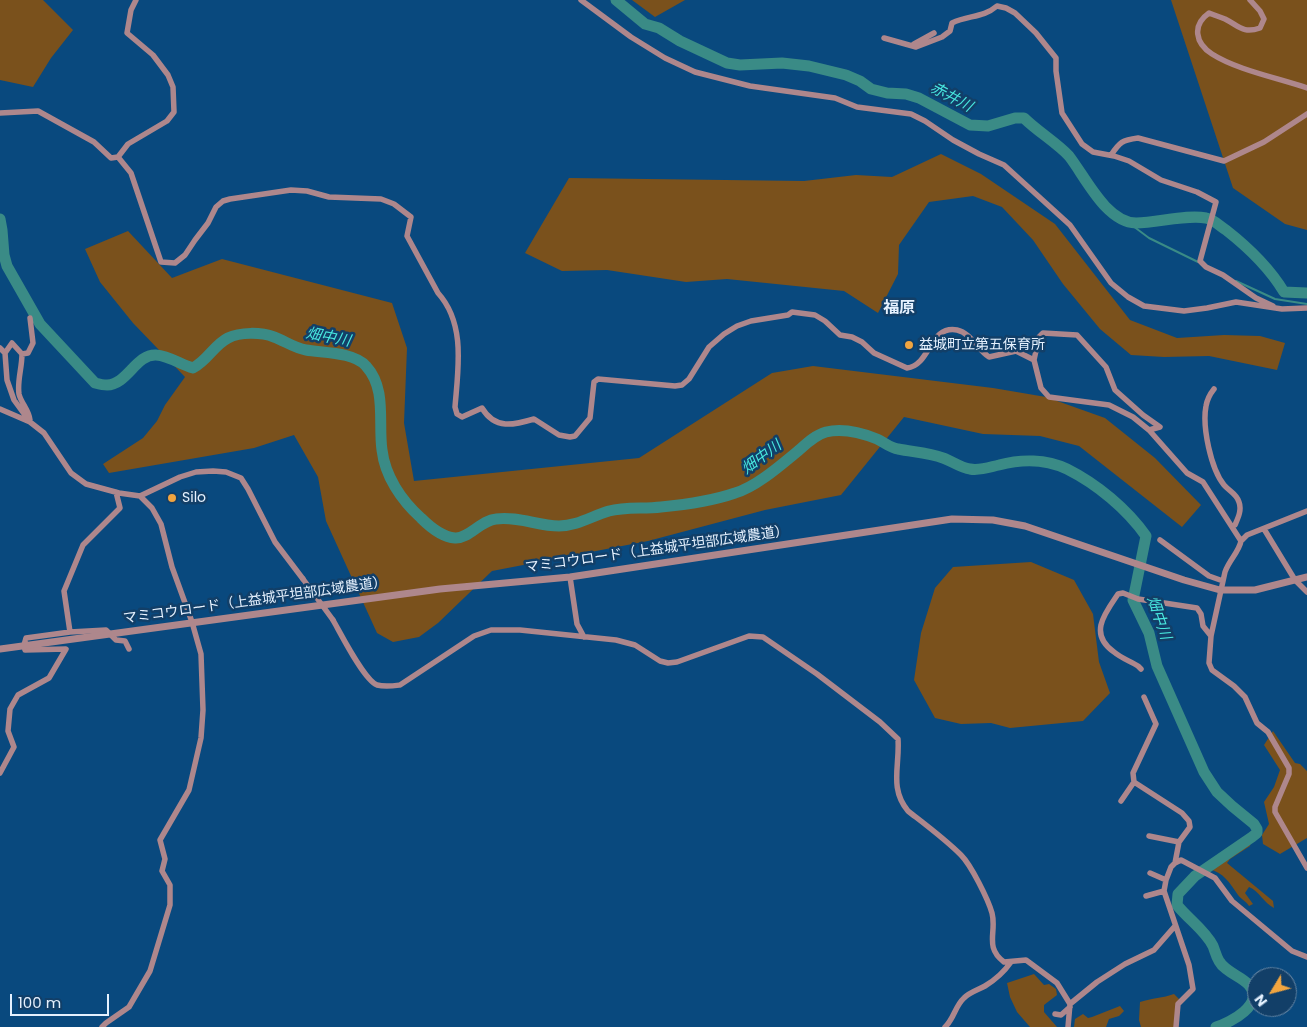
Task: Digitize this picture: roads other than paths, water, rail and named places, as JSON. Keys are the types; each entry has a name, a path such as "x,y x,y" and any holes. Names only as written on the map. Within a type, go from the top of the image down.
{"street":[{"path":"0,114 38,112 94,142 111,158 118,157 128,144 166,121 174,112 173,87 168,75 153,55 127,34 131,10 136,0"},
{"path":"581,0 630,37 665,58 695,72 750,86 835,98 857,107 911,114 925,121 962,144 1004,165 1070,225 1111,283 1128,297 1144,306 1184,310 1207,308 1236,302 1282,309 1307,308"},
{"path":"1250,0 1260,11 1264,20 1260,28 1250,31 1243,30 1209,13 1200,19 1197,26 1198,36 1204,47 1211,54 1241,67 1307,88"},
{"path":"884,38 916,47 942,37 950,31 952,23 963,18 988,14 997,6 1015,13 1036,32 1056,58 1062,113 1082,144 1093,152 1129,161 1161,180 1196,192 1216,202 1200,261 1206,267 1223,275 1256,298 1282,309"},
{"path":"910,46 934,33"},
{"path":"1111,155 1118,144 1126,139 1138,138 1224,161 1264,142 1307,114"},
{"path":"118,157 131,173 161,262 175,263 185,255 208,223 216,207 223,201 230,199 291,190 329,196 381,199 394,204 411,217 407,236 438,293 444,300 457,332 459,353 454,407 457,414 462,417 482,408 486,415 507,425 534,419 560,435 575,436 590,418 594,382 598,379 682,385 689,379 709,347 724,334 737,326 751,321 788,315 792,312 815,315 825,321 840,335 852,337 862,342 874,353 907,368 913,367 920,362 937,336 947,331 957,330 967,335 989,357 1016,351 1034,360"},
{"path":"22,354 28,353 33,342 30,318"},
{"path":"1149,430 1160,427 1143,415 1115,390 1106,367 1077,335 1042,334 1039,337 1034,360 1041,388 1049,397 1110,405 1133,417 1149,430 1187,473 1202,482 1241,540"},
{"path":"12,343 22,354 18,385 20,396 29,414 30,422 14,400 7,380 2,351 12,343"},
{"path":"1214,389 1207,400 1205,408 1208,446 1224,485 1238,498 1240,507 1238,518 1232,526"},
{"path":"0,409 30,422 44,433 71,473 86,484 140,496 180,477 196,472 226,472 241,478 275,542 333,620 366,677 375,684 400,685 474,636 491,630 520,630 584,636 635,645 660,661 668,663 677,662 750,636 763,637 817,674 872,716 898,739 899,750 896,772 898,794 901,802 908,811 962,856 970,867 992,914 992,946 996,956 1004,962 1026,960 1057,983 1070,1006 1068,1027"},
{"path":"70,632 64,591 83,545 120,508 116,492"},
{"path":"102,1027 129,1007 150,972 170,905 170,885 162,871 165,859 160,840 189,790 200,738 203,710 201,654 192,622 172,567 161,524 152,508 140,496"},
{"path":"1307,511 1247,535 1241,540 1240,546 1227,564 1222,581 1208,657 1211,668 1245,697 1256,723 1268,732 1288,768 1289,774 1275,807 1275,812 1307,868"},
{"name":"マミコウロード（上益城平坦部広域農道）","path":"0,649 352,600 440,589 570,577 952,520 993,520 1025,526 1184,580 1220,590 1255,590 1307,577"},
{"path":"1264,529 1295,580 1307,592"},
{"path":"1160,540 1208,576 1222,581"},
{"path":"570,577 577,624 584,636"},
{"path":"1141,669 1114,652 1107,646 1100,634 1101,623 1118,594 1123,593 1138,599 1197,608 1201,614 1203,626 1211,636"},
{"path":"0,773 14,747 8,731 10,709 18,695 50,678 66,649 25,650 26,638 70,632 106,630 116,640 125,641 129,649"},
{"path":"1121,801 1134,782 1133,774 1156,724 1144,698"},
{"path":"1134,782 1182,813 1190,821 1190,827 1179,842 1175,863 1166,880 1164,891 1189,965 1192,989 1178,1004 1176,1027"},
{"path":"1149,836 1179,842"},
{"path":"1175,863 1181,860 1215,878 1232,901 1292,951 1307,958"},
{"path":"1150,873 1166,880"},
{"path":"1146,896 1164,891"},
{"path":"1055,1014 1060,1015 1104,978 1125,964 1154,950 1175,926"},
{"path":"945,1027 953,1016 958,1004 966,996 986,986 1004,971 1011,962"}],"waterway":[{"name":"赤井川","path":"616,0 645,24 659,28 680,41 727,63 740,65 782,63 809,66 846,75 860,81 871,89 887,93 906,94 919,98 970,125 988,126 1015,118 1024,118 1069,156 1098,197 1115,215 1125,221 1136,223 1190,217 1214,221 1251,251 1272,274 1284,292 1307,293"},
{"name":"畑中川","path":"0,219 7,266 40,324 95,383 114,384 149,356 166,357 193,368 223,341 233,336 244,334 269,335 302,349 338,354 361,361 373,375 377,385 382,450 390,478 414,511 432,528 450,537 460,538 485,523 496,519 504,518 551,526 566,526 609,511 679,505 727,496 760,481 814,437 832,431 846,431 865,435 895,448 938,456 970,469 981,469 1025,461 1051,463 1067,469 1089,482 1121,507 1146,536 1133,600 1149,633 1157,666 1204,772 1217,792 1254,824 1257,829 1257,833 1252,837 1195,876 1178,894 1177,905 1210,940 1222,965 1246,982 1253,992 1250,1006 1244,1012 1216,1027"},
{"path":"1129,223 1149,238 1198,262"},
{"path":"1236,281 1275,299 1307,304"}],"place":[{"name":"益城町立第五保育所","path":"909,345"},
{"name":"Silo","path":"172,498"}],"district":[{"name":"福原","path":"899,309"}]}
